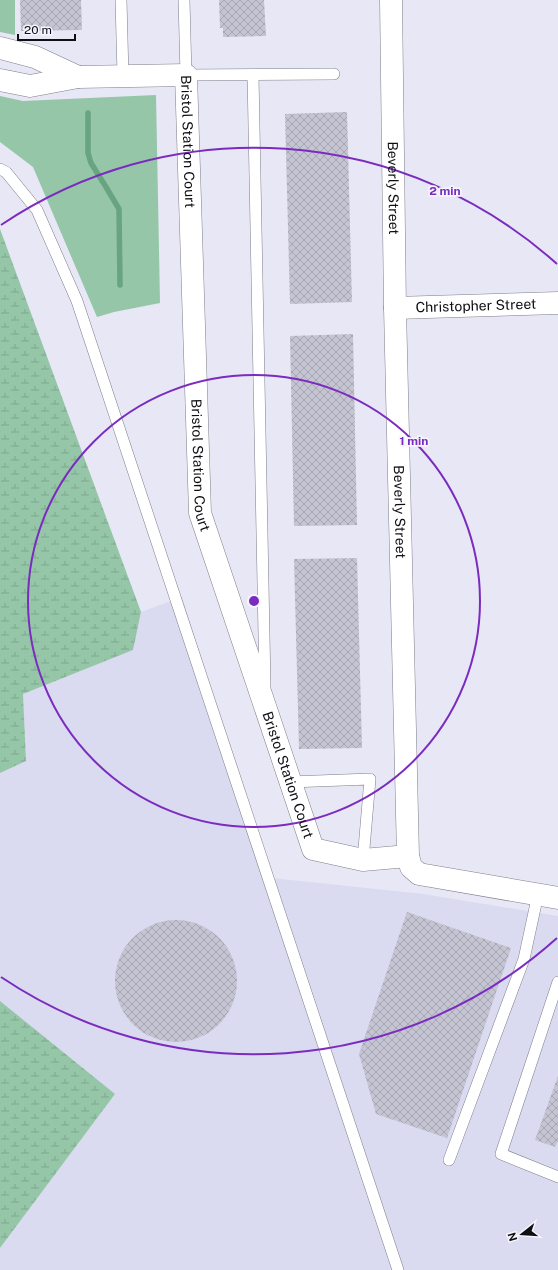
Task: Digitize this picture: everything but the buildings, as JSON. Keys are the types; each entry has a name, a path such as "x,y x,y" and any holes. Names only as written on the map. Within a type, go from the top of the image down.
{"street":[{"name":"Beverly Street","path":"391,0 394,308 408,856 411,867 418,874 444,880 548,896"},
{"name":"Bristol Station Court","path":"0,48 35,57 78,77"},
{"name":"Bristol Station Court","path":"0,80 30,86 78,77 186,75 200,513 313,849 367,860 408,856"},
{"name":"Christopher Street","path":"394,308 558,302"}],"lane":[{"path":"121,0 123,76"},
{"path":"184,0 186,75 334,74"},
{"path":"253,75 266,709"},
{"path":"0,169 6,172 37,210 77,301 398,1270"},
{"path":"290,782 370,779 367,860"},
{"path":"449,1160 548,896"},
{"path":"558,982 501,1154 558,1177"}],"shaded area":[{"path":"182,597 271,878 423,894 558,916 558,1270 0,1270 0,1248 115,1094 0,1001 0,773 26,761 23,694 133,650 141,612"}],"green space":[{"path":"0,0 15,0 15,35 0,32"},
{"path":"156,95 160,303 97,317 33,167 0,142 0,96 23,101"},
{"path":"0,229 141,612 133,650 23,694 26,761 0,773"},
{"path":"0,1001 115,1094 0,1248"}],"waterway":[{"path":"88,113 88,153 91,163 119,209 120,285"}]}
